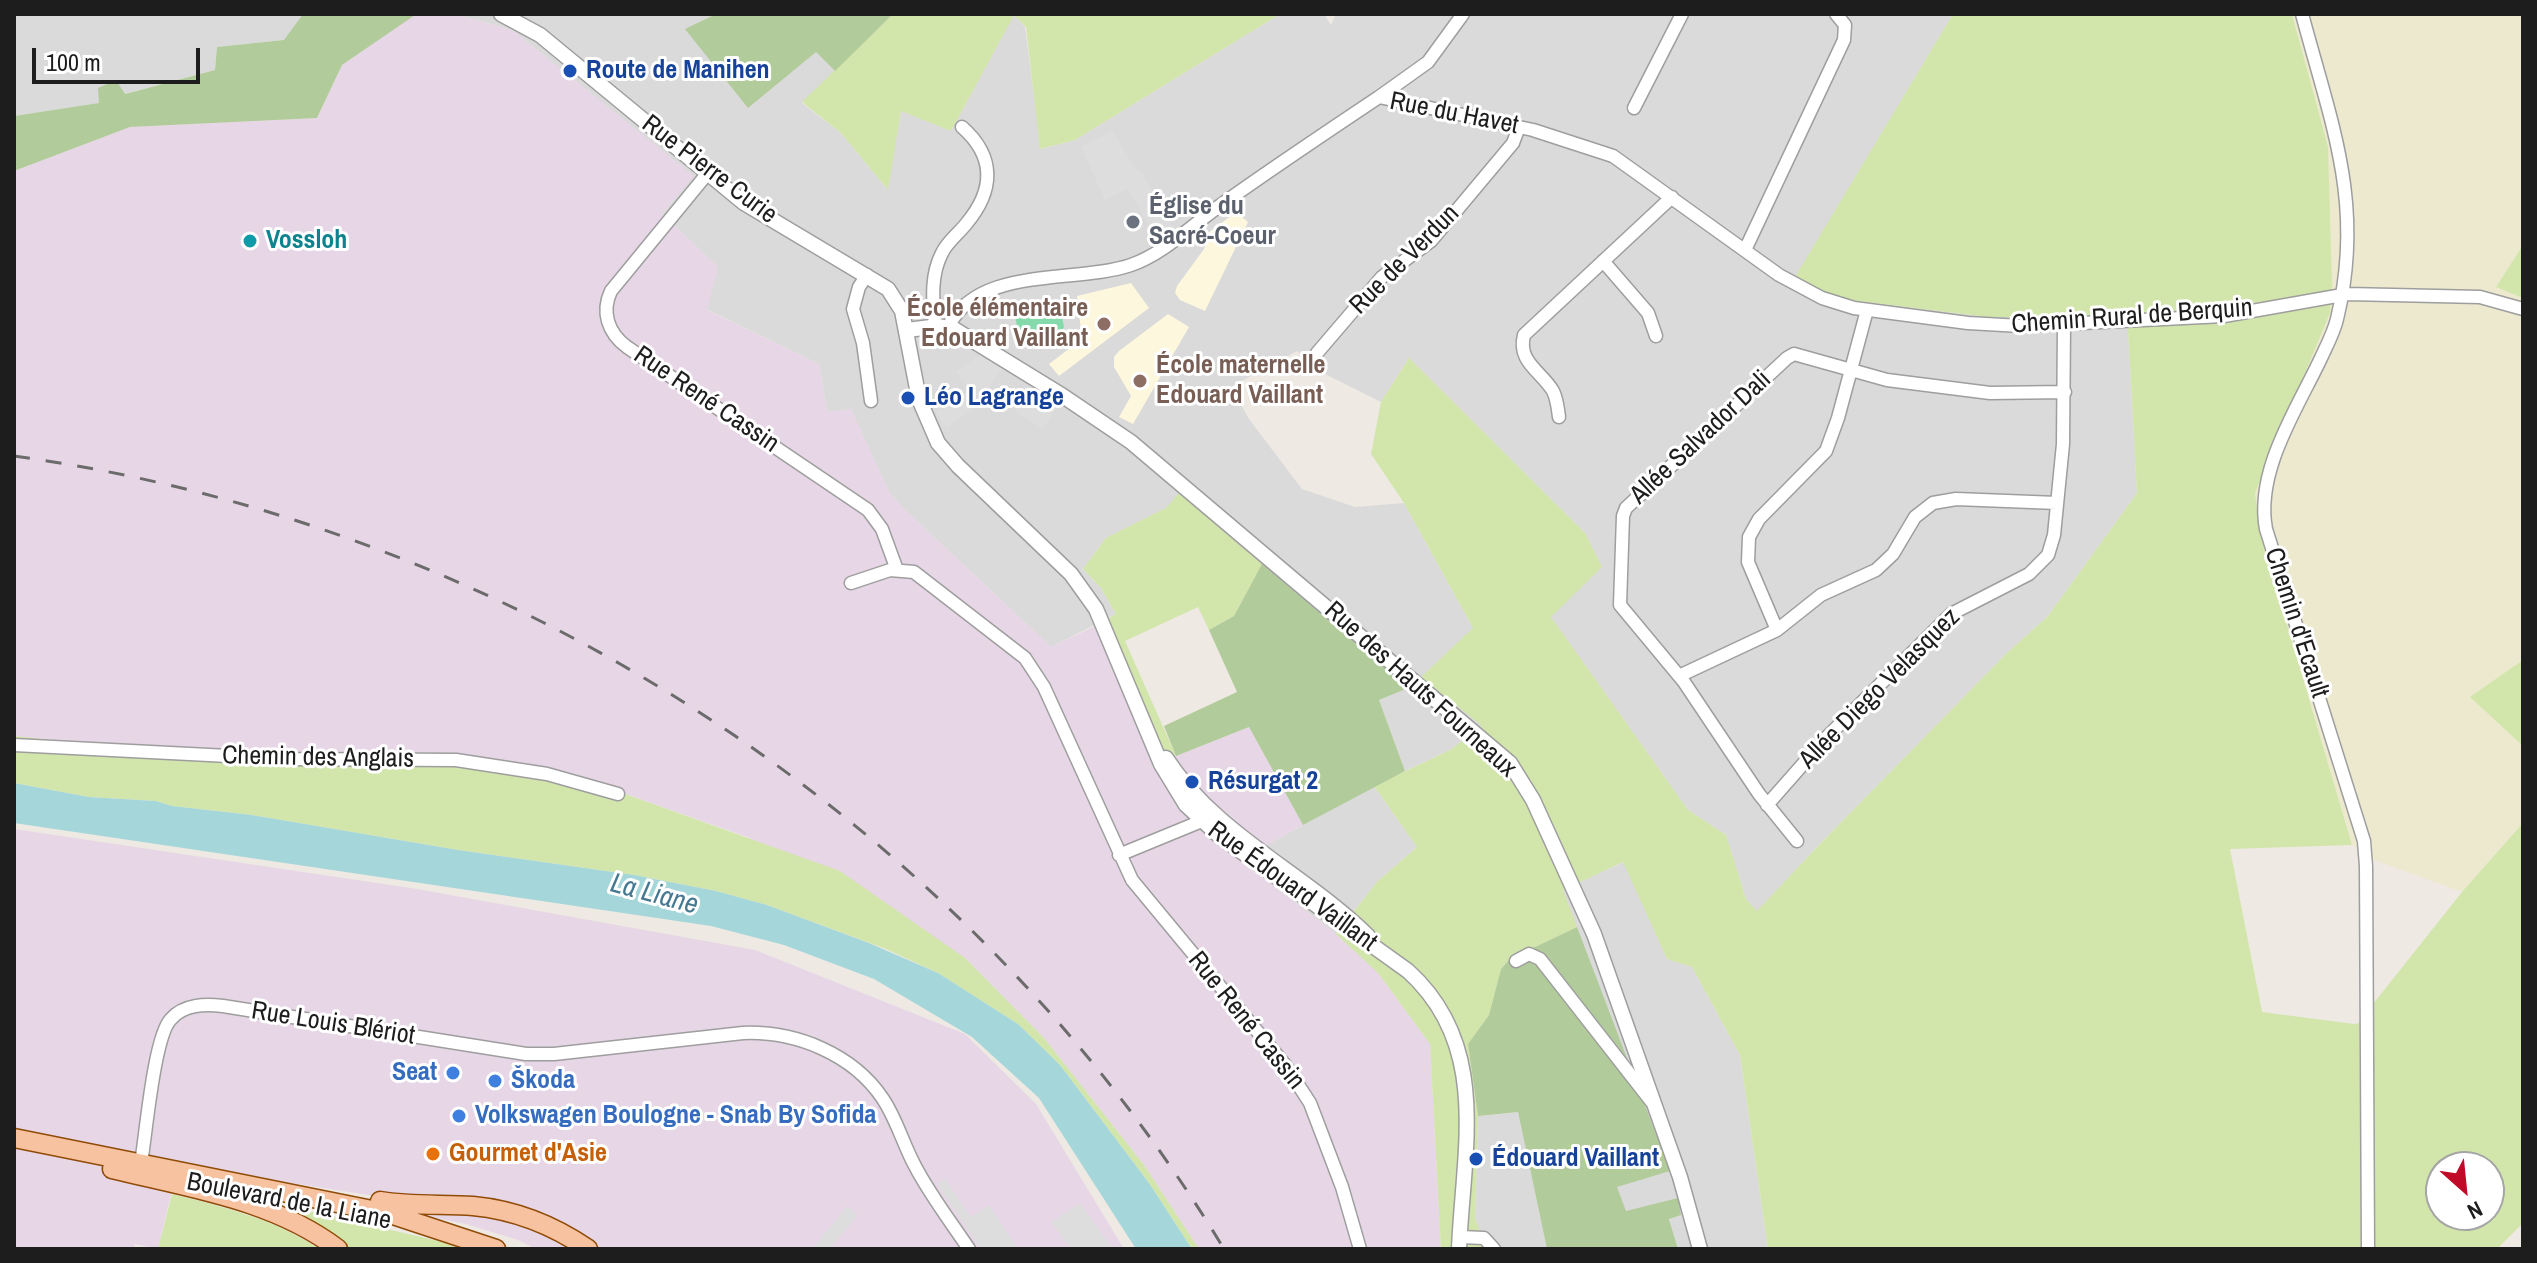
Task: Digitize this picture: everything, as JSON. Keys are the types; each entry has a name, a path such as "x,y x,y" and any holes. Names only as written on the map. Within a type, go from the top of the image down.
{"main road":[{"name":"Boulevard de la Liane","path":"14,1138 396,1215 488,1246"},
{"name":"Boulevard de la Liane","path":"14,1149 365,1217 488,1246"},
{"name":"Boulevard de la Liane","path":"86,1163 206,1192 271,1212 305,1227 338,1249"},
{"name":"Boulevard de la Liane","path":"237,1182 391,1203 490,1209 540,1222 588,1249"}],"street":[{"path":"1379,97 1428,62 1463,14"},
{"path":"1634,108 1682,14"},
{"path":"1745,250 1844,40 1845,25 1836,14"},
{"name":"Chemin d'Ecault","path":"2302,14 2344,175 2349,244 2334,329 2270,469 2263,506 2266,529 2364,841 2368,1249"},
{"name":"Rue Pierre Curie","path":"509,15 548,42 750,208 867,275 892,294 902,311 907,330"},
{"name":"Rue du Havet","path":"942,326 969,300 990,288 1137,263 1379,97 1519,127 1613,156 1793,283"},
{"path":"907,330 942,326 932,286 942,251 982,204 987,185 986,162 982,148 962,127"},
{"name":"Rue de Verdun","path":"1317,353 1382,277 1431,241 1513,143 1519,127"},
{"name":"Rue René Cassin","path":"707,174 611,291 606,307 611,329 627,347 868,510 882,529 897,570 918,575 1029,663 1044,687 1119,855 1136,886 1297,1081 1310,1103 1342,1187 1360,1249"},
{"path":"1559,417 1554,393 1527,361 1522,351 1522,341 1531,326 1672,197"},
{"path":"1603,261 1645,309 1656,336"},
{"path":"867,275 859,287 853,309 864,347 871,401"},
{"name":"Chemin Rural de Berquin","path":"1793,283 1829,301 1867,310 1986,325 2064,325 2224,316 2342,295 2473,297 2523,309"},
{"path":"1777,630 1748,562 1749,537 1759,519 1824,455 1867,310"},
{"name":"Allée Diego Velasquez","path":"1767,805 1826,738 1951,614 2029,574 2042,564 2052,546 2057,503 2065,392 2064,325"},
{"name":"Rue des Hauts Fourneaux","path":"942,326 1029,375 1131,442 1510,763 1533,800 1581,902 1656,1106 1700,1249"},
{"name":"Rue Édouard Vaillant","path":"907,330 919,399 938,443 1084,589 1099,616 1173,788 1201,821 1355,936 1392,959"},
{"name":"Allée Salvador Dali","path":"1797,841 1767,805 1679,676 1620,605 1623,516 1626,508 1790,355 1797,354 1887,380 1990,393 2065,392"},
{"path":"1679,676 1777,630 1821,595 1885,563 1897,549 1915,517 1933,503 1950,499 2057,503"},
{"path":"851,583 897,570"},
{"name":"Rue Édouard Vaillant","path":"1149,730 1183,782 1215,815 1337,906 1415,977 1434,998 1449,1022 1459,1047 1466,1096 1463,1243"},
{"name":"Chemin des Anglais","path":"14,745 287,759 456,760 547,774 618,794"},
{"path":"1119,855 1215,815"},
{"path":"1516,961 1529,954 1540,959 1656,1106"},
{"name":"Rue Louis Blériot","path":"141,1163 162,1032 176,1014 192,1007 223,1006 526,1054 564,1053 743,1033 773,1034 827,1051 868,1081 889,1109 919,1174 969,1249"},
{"path":"1463,1243 1484,1238 1494,1249"}],"shaded area":[{"path":"14,14 303,14 285,40 217,47 215,70 100,103 14,116"},
{"path":"415,14 455,14 512,30 694,176 662,214 718,267 707,310 819,364 827,412 851,409 889,492 1051,647 1095,626 1153,765 1249,727 1303,825 1240,860 1336,934 1378,973 1430,1044 1441,1249 1199,1249 1144,1165 1044,1038 965,958 750,838 589,781 315,756 105,745 14,736 14,171 130,127 317,118 342,65"},
{"path":"455,14 716,14 686,29 816,52 835,71 802,103 841,133 887,189 901,110 951,131 1014,14 1025,27 1041,149 1075,140 1280,14 1324,14 1331,25 1336,14 1953,14 1796,277 1841,299 1988,317 2061,317 2127,312 2137,493 2048,616 2006,654 1757,912 1746,899 1726,835 1688,810 1550,616 1602,567 1585,533 1409,358 1381,402 1319,371 1297,351 1231,387 1249,419 1302,489 1355,507 1404,503 1473,628 1482,726 1450,750 1405,771 1379,700 1407,688 1166,508 1106,538 1083,569 1101,588 1116,614 1051,647 889,492 851,410 827,412 819,364 706,309 718,267 662,214 693,176 512,30"},
{"path":"2292,14 2523,14 2523,245 2496,287 2523,298 2523,660 2471,697 2523,746 2523,823 2462,892 2374,860 2352,845 2261,536 2255,493 2330,313 2328,147"},
{"path":"1112,131 1137,170 1141,171 1173,227 1160,237 1127,189 1105,200 1081,147"},
{"name":"École maternelle Edouard Vaillant","path":"1236,212 1248,222 1205,311 1180,300 1175,293 1177,286 1204,249 1208,233"},
{"name":"École élémentaire Edouard Vaillant","path":"1131,283 1149,308 1059,376 1049,364 1082,339 1077,296"},
{"name":"École maternelle Edouard Vaillant","path":"1168,314 1189,327 1133,424 1119,417 1131,396 1114,367 1114,357"},
{"path":"982,354 1002,369 976,407 946,428 936,412 970,390 955,372"},
{"path":"1033,387 1059,404 1043,429 1014,411"},
{"path":"1374,786 1417,847 1377,882 1336,934 1239,860"},
{"path":"14,829 417,889 755,950 965,1034 1036,1104 1124,1249 536,1249 518,1240 466,1224 410,1213 375,1196 179,1161 158,1249 135,1244 134,1249 14,1249"},
{"path":"1624,862 1667,959 1692,967 1740,1055 1768,1249 1678,1249 1669,1218 1625,1211 1616,1186 1669,1171 1562,890"},
{"path":"1518,1112 1547,1249 1486,1249 1475,1219 1478,1116"},
{"path":"945,1179 971,1217 989,1205 1018,1249 981,1249 937,1184"},
{"path":"1080,1203 1113,1249 1071,1249 1051,1222"},
{"path":"847,1206 858,1215 830,1249 812,1249"}],"green space":[{"path":"303,14 455,14 415,15 342,65 317,118 130,127 14,171 14,116 99,103 98,88 116,80 125,94 215,70 217,47 284,40"},
{"path":"716,14 893,14 835,71 816,52 748,108 685,29"},
{"path":"893,14 1280,14 1075,140 1040,149 1026,27 1014,15 951,131 901,111 888,190 841,133 802,102"},
{"path":"1953,14 2292,14 2328,147 2330,313 2255,493 2261,536 2352,845 2230,849 2262,1012 2354,1024 2370,1021 2373,1004 2462,892 2523,823 2523,1223 2497,1249 1768,1249 1740,1055 1692,967 1667,959 1623,862 1563,890 1577,927 1535,947 1516,952 1501,969 1489,1015 1468,1044 1478,1116 1475,1218 1486,1249 1441,1249 1430,1044 1378,973 1336,934 1377,882 1417,847 1374,786 1450,750 1482,726 1421,677 1473,628 1404,503 1371,454 1381,402 1409,358 1585,533 1602,567 1551,617 1688,810 1726,835 1746,899 1757,911 2006,654 2048,616 2137,493 2127,312 2061,317 1988,317 1841,299 1795,277"},
{"path":"2523,245 2523,298 2496,287"},
{"path":"1057,305 1064,327 1062,330 1019,336 1017,313"},
{"path":"1179,493 1262,564 1234,616 1209,630 1198,607 1125,641 1176,756 1153,765 1095,626 1116,614 1101,588 1083,569 1106,538 1166,508"},
{"path":"1262,564 1408,688 1379,700 1405,771 1303,825 1249,727 1176,756 1164,726 1237,692 1209,630 1234,616"},
{"path":"2523,660 2523,746 2470,697"},
{"path":"14,736 105,745 315,756 448,757 589,781 840,871 965,958 1044,1038 1144,1165 1199,1249 1192,1249 1149,1183 1060,1065 1018,1024 938,973 886,949 767,905 716,891 634,875 458,850 252,815 172,806 156,801 89,797 14,783"},
{"path":"1577,927 1670,1171 1617,1187 1626,1211 1678,1198 1681,1215 1669,1219 1678,1249 1547,1249 1518,1112 1478,1116 1468,1044 1489,1015 1501,969 1516,952 1535,947"},
{"path":"172,1194 267,1222 319,1249 158,1249"},
{"path":"287,1206 473,1249 346,1249 314,1222 285,1209"}],"water":[{"name":"La Liane","path":"14,783 89,797 156,801 172,806 252,815 458,850 634,875 716,891 767,905 869,943 938,973 1018,1024 1060,1065 1149,1183 1192,1249 1136,1249 1039,1098 972,1037 874,979 784,945 711,926 14,823"}],"railway":[{"path":"14,456 197,492 375,548 546,624 708,718 858,828 995,954 1118,1095 1224,1249"}],"place":[{"name":"Route de Manihen","path":"570,71"},
{"name":"Église du Sacré-Coeur","path":"1133,222"},
{"name":"Vossloh","path":"250,241"},
{"name":"École élémentaire Edouard Vaillant","path":"1104,324"},
{"name":"École maternelle Edouard Vaillant","path":"1140,381"},
{"name":"Léo Lagrange","path":"908,398"},
{"name":"Résurgat 2","path":"1192,782"},
{"name":"Seat","path":"453,1073"},
{"name":"Škoda","path":"495,1081"},
{"name":"Volkswagen Boulogne - Snab By Sofida","path":"459,1116"},
{"name":"Gourmet d'Asie","path":"433,1154"},
{"name":"Édouard Vaillant","path":"1476,1159"}]}
